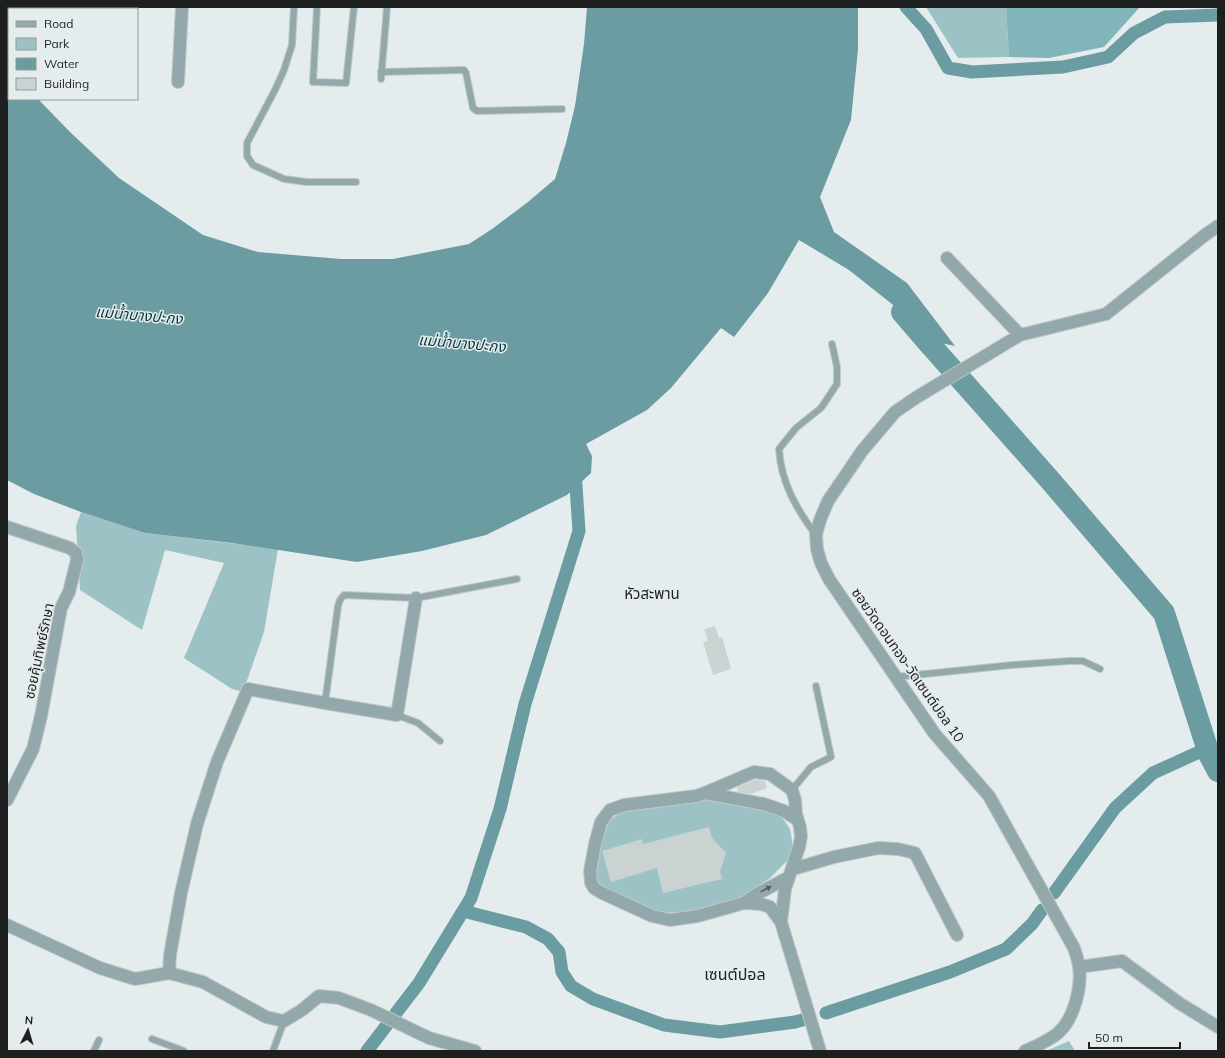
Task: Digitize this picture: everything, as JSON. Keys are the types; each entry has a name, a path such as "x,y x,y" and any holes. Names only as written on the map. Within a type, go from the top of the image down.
{"street":[{"path":"178,82 182,7"},
{"name":"ซอยวัดดอนทอง-วัดเซนต์ปอล 10","path":"1025,1051 1058,1033 1067,1022 1077,998 1080,967 1074,948 989,796 934,732 829,579 816,549 816,535 820,520 828,501 862,451 895,412 916,397 1020,335 1106,314 1218,226"},
{"path":"947,258 1020,335"},
{"name":"ซอยคุ้มทิพย์รักษา","path":"7,527 70,548 76,553 77,560 69,592 61,608 41,716 33,749 7,800"},
{"path":"169,973 170,955 181,893 197,824 217,762 248,689 397,715 416,598"},
{"path":"781,922 785,889 791,873 801,837 792,790 770,774 754,772 696,796 624,805 610,810 601,822 590,871 591,883 594,888 608,896 652,916 670,920 698,916 744,903 791,873 834,857 878,848 898,849 915,853 957,936"},
{"path":"705,793 764,804 784,811 798,820"},
{"path":"744,903 761,904 770,907 781,922 820,1051"},
{"path":"7,925 100,968 135,979 169,973 203,982 266,1018 284,1021 302,1010 319,996 339,998 371,1010 429,1038 457,1048 475,1051"},
{"path":"1080,967 1122,961 1179,1003 1218,1027"}],"lane":[{"path":"294,7 292,45 284,70 275,90 246,143 246,156 253,165 284,179 307,182 356,182"},
{"path":"317,7 313,82 346,83 354,7"},
{"path":"381,79 387,7"},
{"path":"381,72 464,70 466,73 473,108 477,110 562,109"},
{"path":"816,535 801,514 792,497 784,478 780,463 779,449 796,428 821,408 837,384 837,367 832,344"},
{"path":"325,703 340,600 344,596 416,598 516,580"},
{"path":"896,677 1012,665 1069,661 1083,661 1100,669"},
{"path":"792,790 811,767 831,757 816,686"},
{"path":"397,715 418,724 440,741"},
{"path":"272,1051 284,1021"},
{"path":"152,1039 184,1051"},
{"path":"94,1051 99,1040"}],"green space":[{"path":"926,7 1006,7 1009,57 958,58"},
{"path":"81,512 145,533 278,549 264,632 243,692 232,689 184,658 224,563 165,550 142,630 80,590 76,526"},
{"path":"697,799 759,807 781,816 790,829 793,846 789,859 769,879 739,898 698,912 655,913 604,890 597,883 595,866 600,842 610,820 624,810"},
{"path":"1069,1041 1075,1051 1046,1051"}],"shaded area":[{"path":"1006,7 1140,7 1104,47 1049,58 1009,57"}],"water":[{"name":"แม่น้ำบางปะกง","path":"587,7 858,7 858,49 851,120 820,197 834,232 907,283 955,346 926,340 902,312 849,270 799,240 768,293 734,337 721,328 671,388 647,410 586,444 592,456 591,473 567,495 486,535 422,551 357,562 232,543 145,533 81,512 34,494 7,480 7,67 8,100 39,100 70,132 119,178 203,235 258,252 341,259 393,259 469,244 528,202 555,179 575,106 584,44"}],"building":[{"path":"715,626 719,638 722,637 731,669 713,675 703,642 708,641 704,629"},
{"path":"755,780 765,781 767,788 751,794 738,792 737,787"},
{"path":"709,827 712,838 726,853 720,872 722,879 663,893 657,868 611,882 602,851 642,839 643,844"}],"waterway":[{"path":"906,7 926,29 948,68 972,72 1063,67 1108,57 1134,33 1165,17 1218,15"},
{"path":"902,312 1049,479 1164,613 1209,754 1218,771"},
{"path":"367,1051 419,983 471,898 500,809 525,704 579,531 575,471"},
{"path":"1054,893 1115,808 1153,773 1208,748"},
{"path":"826,1013 950,972 1006,949 1032,924 1042,910"},
{"path":"463,911 526,927 548,939 559,952 562,972 571,986 593,999 664,1025 720,1032 795,1022 806,1019"}],"district":[{"name":"หัวสะพาน","path":"652,593"},
{"name":"เซนต์ปอล","path":"735,974"}]}
